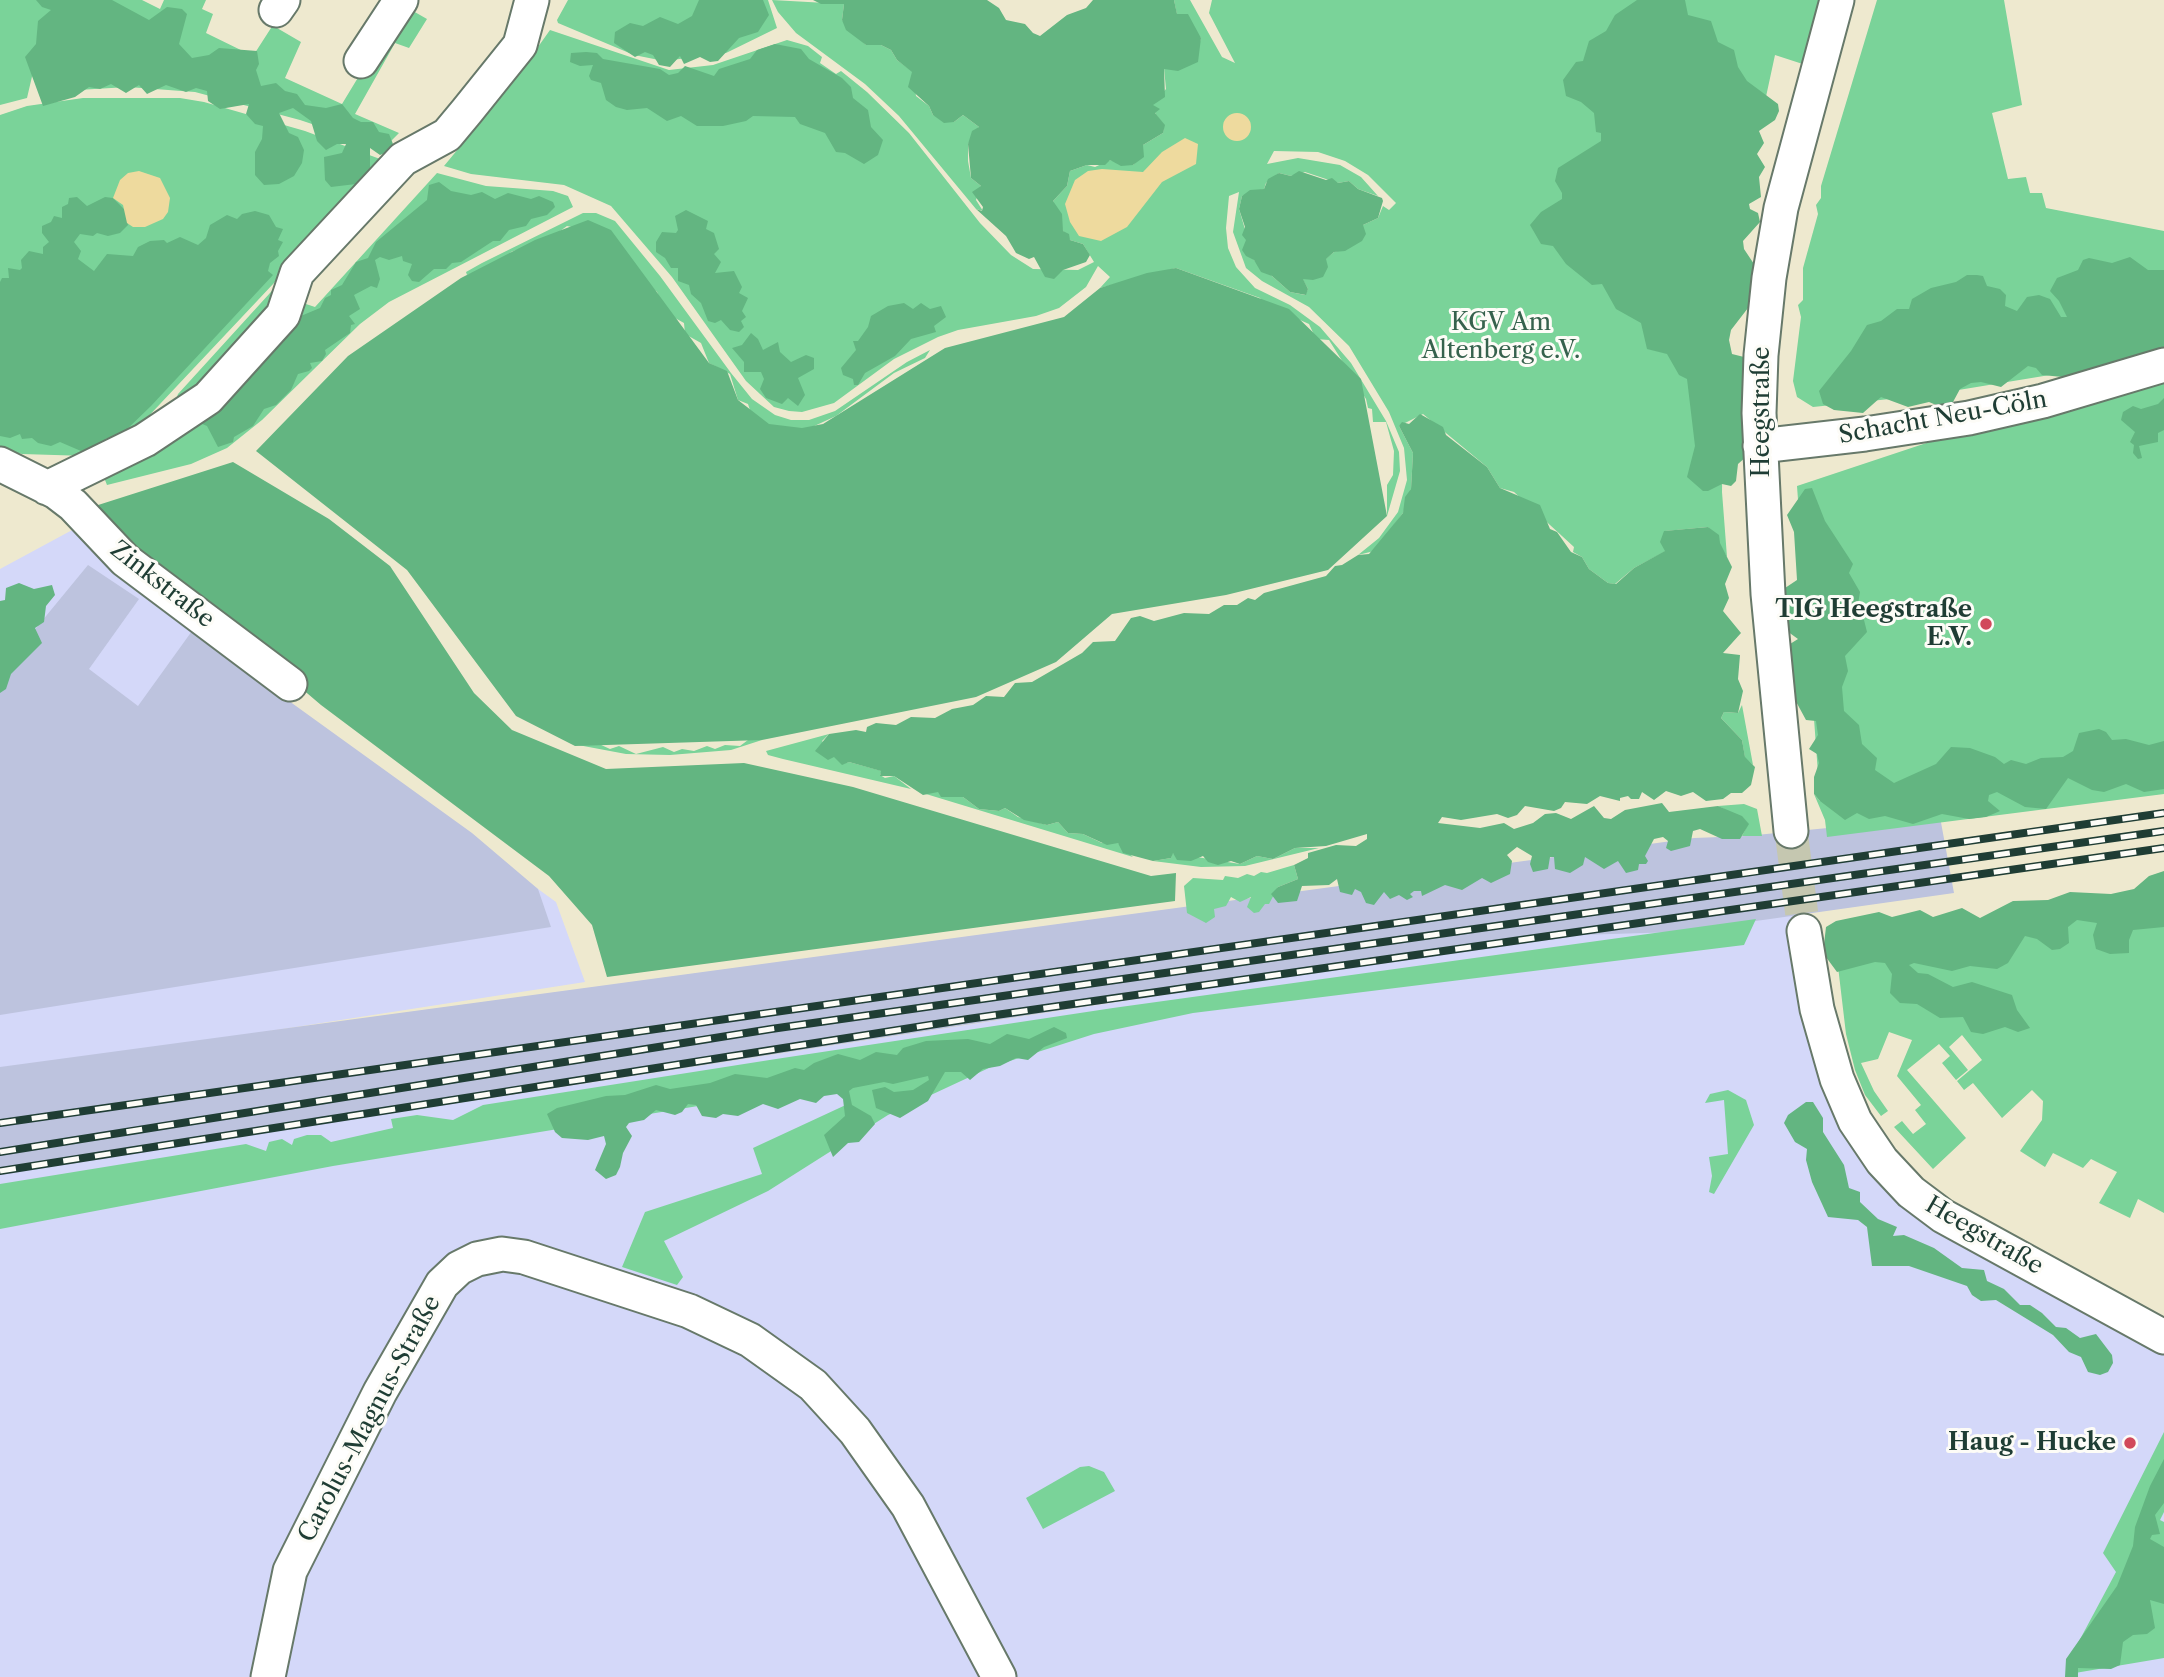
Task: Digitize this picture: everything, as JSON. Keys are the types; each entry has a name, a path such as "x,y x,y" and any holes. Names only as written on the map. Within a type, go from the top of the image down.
{"street":[{"path":"361,61 401,0"},
{"name":"Heegstraße","path":"1791,831 1768,594 1760,446 1761,355 1777,231 1802,123 1837,0"},
{"path":"47,488 145,440 208,398 283,315 298,273 403,159 447,135 520,45 520,4"},
{"name":"Schacht Neu-Cöln","path":"1760,446 1865,434 1982,415 2043,401 2164,365"},
{"name":"Zinkstraße","path":"0,464 73,505 125,560 290,684"},
{"name":"Heegstraße","path":"1804,931 1815,1002 1837,1079 1855,1121 1882,1161 1911,1192 1943,1216 2164,1337"},
{"name":"Carolus-Magnus-Straße","path":"268,1677 290,1571 380,1392 442,1284 468,1264 502,1254 524,1256 689,1311 750,1340 813,1385 855,1431 908,1506 997,1677"}],"shaded area":[{"path":"87,522 291,710 556,902 585,982 0,1073 0,569"},
{"path":"88,565 139,599 89,669 138,706 192,631 472,833 538,889 551,927 0,1015 0,672"},
{"path":"1940,817 1954,893 1678,932 1545,936 0,1173 0,1067 1694,838 1746,836"},
{"path":"1799,902 1808,961 1882,1161 2164,1337 2164,1677 0,1677 0,1173 1515,941"}],"green space":[{"path":"0,0 67,0 34,68 27,98 0,105"},
{"path":"36,0 112,0 149,20 167,7 182,9 187,14 179,44 192,58 209,55 219,48 257,51 259,64 256,70 261,86 276,83 285,91 297,94 305,105 326,108 342,104 353,118 361,122 373,122 379,132 389,134 395,149 380,155 370,148 370,171 366,177 356,184 331,187 325,180 324,157 342,153 346,144 337,144 326,150 317,141 311,121 293,108 279,113 289,133 298,137 304,150 302,163 294,176 279,184 264,185 255,175 255,152 262,139 263,126 255,124 246,114 249,104 220,109 208,101 207,91 196,88 186,92 166,85 147,94 139,85 126,93 111,84 100,89 89,87 75,97 43,106 25,57 36,44 38,21 51,10 42,7"},
{"path":"82,0 142,0 160,9 164,0 206,0 202,9 213,14 206,33 253,56 289,0 294,0 277,28 301,42 285,78 342,104 405,0 418,0 413,11 427,19 409,48 395,43 355,114 399,133 384,148 300,120 195,92 128,87 78,90"},
{"path":"568,0 768,0 777,28 726,53 664,61 634,55 558,23 557,20"},
{"path":"699,0 763,0 769,15 758,32 739,38 718,61 710,62 700,57 684,64 680,56 670,67 659,65 653,55 645,52 635,57 614,43 615,32 630,23 643,26 660,17 678,24 692,16"},
{"path":"772,0 844,4 842,20 866,45 881,45 891,50 897,60 913,72 916,96 929,106 933,115 954,122 963,115 979,127 968,144 968,161 971,178 981,186 976,200 983,211 976,209 899,116 865,84 796,33 778,12"},
{"path":"813,0 987,0 999,8 1006,20 1025,24 1040,36 1067,15 1086,8 1093,0 1174,0 1177,14 1188,14 1201,38 1198,62 1178,71 1164,69 1165,97 1153,105 1160,109 1155,113 1165,125 1163,133 1143,145 1144,157 1133,165 1121,166 1110,160 1105,165 1087,165 1070,171 1067,186 1053,201 1062,214 1063,231 1069,234 1070,240 1083,244 1090,255 1086,262 1063,270 1054,279 1045,277 1034,257 1029,259 1016,253 1006,236 976,209 982,211 983,207 972,192 981,186 971,178 968,144 972,131 979,127 963,115 954,122 944,123 933,115 929,106 908,87 912,72 897,60 891,50 881,45 866,45 846,30 842,20 844,4 821,4"},
{"name":"KGV Am Altenberg e.V.","path":"1174,0 1190,0 1222,57 1235,63 1209,13 1212,0 1836,0 1818,69 1775,55 1748,180 1729,319 1723,410 1722,492 1727,557 1708,527 1665,531 1666,551 1634,568 1615,584 1608,583 1589,569 1582,557 1573,552 1574,547 1514,492 1500,488 1487,467 1423,414 1399,426 1413,453 1411,489 1403,513 1374,551 1358,555 1379,538 1398,512 1407,480 1404,448 1389,412 1349,346 1309,307 1262,281 1246,268 1233,232 1239,192 1229,196 1226,228 1228,248 1236,267 1255,288 1290,305 1320,327 1351,363 1386,421 1399,452 1400,471 1387,516 1387,485 1393,475 1394,451 1386,422 1373,422 1372,409 1368,408 1366,399 1329,340 1316,339 1309,324 1264,304 1260,298 1176,268 1100,288 1110,277 1098,266 1086,287 1059,308 1036,316 958,330 938,337 894,359 834,403 802,412 789,411 774,407 746,381 672,277 611,206 564,185 471,174 444,166 511,85 550,30 669,70 713,65 787,40 808,46 822,57 820,63 836,74 841,71 867,92 909,133 980,223 1011,255 1033,269 1078,270 1094,262 1083,244 1070,240 1063,231 1053,201 1067,186 1070,171 1087,165 1095,167 1110,160 1133,165 1139,159 1143,145 1163,133 1164,125 1152,105 1166,89 1164,68 1198,49 1201,38 1177,15","holes":["1274,151 1318,152 1345,161 1368,175 1396,203 1389,210 1383,206 1378,218 1363,225 1349,248 1334,252 1302,278 1308,289 1305,295 1290,292 1254,260 1239,209 1242,196 1264,189 1266,183 1279,173 1291,176 1305,172 1338,183 1349,181 1358,189 1378,196 1361,177 1340,165 1298,158 1267,164"]},
{"path":"1637,0 1685,0 1688,15 1711,21 1718,42 1734,50 1738,67 1747,81 1778,104 1779,111 1775,120 1759,131 1764,143 1757,154 1765,167 1759,177 1761,197 1749,204 1750,209 1758,213 1760,222 1743,241 1744,249 1756,267 1748,308 1731,330 1729,340 1732,354 1748,358 1747,456 1738,464 1736,481 1731,486 1722,484 1708,491 1703,491 1687,477 1695,446 1687,379 1679,375 1667,354 1647,349 1641,323 1616,309 1602,284 1592,285 1566,264 1553,246 1541,244 1530,225 1541,212 1562,199 1562,193 1555,181 1558,168 1601,141 1601,133 1596,132 1594,113 1581,102 1566,96 1563,80 1576,62 1583,61 1589,41 1606,31 1615,15"},
{"path":"1877,0 2004,0 2022,105 1992,113 2008,179 2026,177 2030,193 2042,193 2046,208 2164,231 2164,341 2062,373 1928,395 1813,407 1797,397 1793,381 1801,317 1798,305 1803,300 1803,268 1818,214 1816,205 1821,198 1821,186"},
{"path":"775,44 801,49 809,59 842,78 851,87 853,98 868,110 871,127 883,140 878,155 864,164 845,153 836,152 825,133 800,124 795,117 753,116 746,121 723,126 697,126 681,116 667,121 647,108 627,110 616,107 606,100 601,83 591,80 589,76 593,65 580,66 570,62 571,53 597,53 603,59 660,69 669,75 678,73 685,66 714,76 719,69 750,59 757,50"},
{"path":"83,98 180,98 204,102 305,131 388,162 144,421 87,456 22,454 0,448 0,115 27,106"},
{"path":"1299,171 1326,180 1332,178 1338,183 1349,181 1358,189 1382,198 1383,201 1378,218 1363,225 1366,234 1362,241 1345,251 1334,252 1326,259 1328,267 1323,277 1303,279 1308,289 1306,295 1290,292 1272,276 1261,272 1254,260 1246,256 1242,250 1246,240 1242,235 1245,227 1239,209 1242,196 1250,190 1264,189 1268,179 1279,173 1291,176"},
{"path":"437,173 486,186 553,191 568,196 573,207 389,302 360,324 262,420 227,448 191,464 107,485 103,475 281,332 306,304 315,307"},
{"path":"439,182 451,191 471,195 482,192 495,199 508,193 531,199 539,196 553,202 555,207 547,215 531,219 526,226 509,230 500,241 493,241 461,262 452,263 446,269 434,269 419,282 412,281 408,275 412,264 403,261 402,256 389,260 380,257 375,260 380,279 377,288 371,286 354,295 360,309 349,316 355,324 351,325 350,333 325,350 322,361 310,363 312,368 309,371 298,374 291,390 276,405 264,409 253,426 234,437 233,442 218,447 207,426 200,423 205,416 218,414 222,403 230,400 239,385 251,377 296,318 320,308 325,298 331,295 331,290 342,285 356,262 368,258 376,242 427,200 429,185"},
{"path":"77,197 87,206 105,197 113,198 126,211 128,225 120,233 108,236 97,233 93,236 80,234 74,242 81,251 78,259 94,271 107,254 133,256 138,247 150,241 164,240 167,243 180,237 198,245 206,238 210,225 227,215 237,219 242,214 255,211 269,215 276,227 283,229 278,240 283,242 278,251 279,256 270,263 268,271 273,275 122,434 105,439 106,444 81,451 60,442 51,446 38,443 32,438 22,439 20,434 10,438 0,436 0,282 2,278 9,278 8,268 22,268 21,260 29,251 43,254 43,247 49,242 42,233 42,226 51,222 54,216 62,218 62,207 68,204 69,198"},
{"path":"686,210 708,221 706,229 714,233 719,249 714,254 721,262 715,273 734,271 742,287 739,293 748,298 742,311 746,317 741,321 744,327 739,332 730,330 721,320 715,323 708,321 701,303 691,294 689,285 678,281 678,268 671,268 665,258 656,252 656,242 662,232 676,233 678,230 675,216"},
{"path":"583,213 596,213 615,221 660,276 752,399 775,415 791,420 809,420 835,411 907,362 930,350 925,358 894,373 836,416 784,440 752,416 748,404 738,400 730,374 709,363 701,343 685,334 684,323 666,313 657,292 576,228 567,226 552,237 511,252 505,262 467,275 466,272 482,263"},
{"path":"588,220 611,230 709,363 727,371 738,400 769,424 802,428 823,424 945,348 1064,317 1100,288 1147,273 1176,268 1289,309 1361,379 1387,516 1328,570 1226,595 1112,614 1056,662 976,697 762,740 575,746 516,716 407,570 256,451 348,356 461,278 535,240"},
{"path":"2130,257 2148,270 2164,270 2164,355 2143,354 2114,365 2089,369 2073,378 2042,375 2036,368 2028,366 2001,387 1981,382 1971,383 1960,389 1953,402 1941,407 1929,402 1908,407 1881,397 1863,413 1834,410 1823,404 1819,391 1851,351 1867,325 1881,321 1897,309 1909,309 1912,299 1931,288 1956,282 1967,275 1983,276 1987,286 2000,289 2006,295 2005,306 2017,311 2027,297 2039,295 2050,299 2061,317 2067,317 2050,291 2057,278 2078,270 2083,260 2089,258 2112,263"},
{"path":"280,282 273,313 201,394 175,402 178,394"},
{"path":"904,303 913,309 921,303 930,309 941,306 946,317 934,326 936,332 911,339 895,356 865,373 858,385 854,385 853,379 843,375 841,368 856,350 853,341 858,341 868,327 871,316 888,306"},
{"path":"751,333 758,339 763,350 778,342 780,352 791,362 806,355 814,358 814,369 798,378 805,395 798,406 788,398 782,404 766,398 760,389 764,379 761,372 744,372 744,362 732,348 742,345"},
{"name":"TIG Heegstraße E.V.","path":"2164,364 2164,794 1827,837 1825,820 1814,794 1820,801 1797,486"},
{"path":"2164,398 2164,430 2158,433 2158,442 2139,446 2142,458 2138,459 2133,453 2134,445 2130,442 2135,432 2121,420 2123,412 2133,406 2141,409 2158,404"},
{"path":"1420,414 1443,427 1446,435 1487,467 1500,488 1540,505 1550,529 1557,532 1571,552 1582,557 1589,569 1608,583 1616,584 1634,568 1665,551 1660,542 1664,531 1708,527 1719,535 1732,567 1725,584 1729,598 1723,611 1741,633 1723,653 1740,655 1738,679 1743,691 1738,713 1724,712 1721,718 1742,740 1745,757 1755,767 1751,785 1742,793 1731,793 1723,799 1706,801 1693,792 1681,796 1666,791 1654,800 1642,792 1639,799 1631,799 1628,796 1620,798 1620,801 1600,796 1587,804 1565,802 1561,808 1554,811 1525,806 1517,815 1508,818 1497,814 1461,820 1442,817 1438,823 1480,828 1504,823 1514,829 1533,823 1545,814 1556,813 1571,819 1594,806 1604,818 1611,819 1625,810 1662,803 1669,812 1718,806 1742,816 1749,824 1740,839 1722,839 1700,829 1693,831 1690,846 1671,851 1666,848 1668,841 1663,837 1654,839 1645,856 1648,861 1646,864 1639,864 1638,870 1626,873 1618,861 1604,869 1585,857 1583,865 1570,873 1555,869 1554,857 1550,857 1548,869 1533,872 1530,864 1532,856 1517,847 1507,855 1512,861 1510,874 1491,883 1482,878 1462,890 1445,885 1422,896 1421,891 1414,891 1410,894 1413,897 1407,900 1399,895 1390,899 1384,892 1374,905 1366,903 1361,892 1355,889 1352,895 1340,892 1337,879 1329,885 1302,886 1297,901 1278,903 1271,894 1278,887 1298,879 1294,865 1308,858 1308,853 1336,845 1356,846 1367,839 1367,834 1326,846 1295,848 1273,859 1257,856 1240,864 1231,861 1218,865 1208,862 1203,856 1191,861 1177,860 1173,853 1171,858 1153,861 1123,853 1118,843 1107,845 1083,834 1068,833 1058,822 1047,825 1024,820 1005,808 999,811 979,809 963,797 941,797 938,792 923,795 894,776 880,776 881,771 849,762 842,765 834,757 828,760 815,751 829,734 856,730 866,732 867,727 876,723 896,725 911,717 935,718 952,709 973,705 986,696 1004,697 1015,683 1032,682 1082,653 1093,642 1115,641 1131,618 1140,616 1154,621 1184,613 1209,614 1224,605 1237,605 1248,598 1255,600 1264,593 1326,576 1335,566 1342,565 1358,555 1369,554 1403,513 1405,497 1411,489 1413,453 1399,426 1402,422 1409,424"},
{"path":"233,462 329,519 390,566 474,693 512,730 606,769 744,763 853,787 1151,876 1176,873 1175,901 607,977 592,925 549,876 321,705 108,524 95,506"},
{"path":"1812,488 1825,521 1853,564 1849,573 1860,592 1856,616 1864,620 1867,632 1845,656 1848,671 1842,687 1844,711 1859,725 1862,744 1877,758 1875,770 1894,783 1936,764 1951,747 1970,748 1995,757 2004,764 2011,760 2026,764 2041,758 2063,757 2073,751 2079,733 2099,729 2106,732 2112,740 2126,739 2149,745 2164,741 2164,789 2144,792 2126,784 2104,792 2092,790 2068,778 2046,809 2025,807 1997,792 1989,795 1988,801 2000,811 1986,817 1969,819 1942,814 1913,824 1885,816 1869,819 1857,813 1845,820 1820,801 1814,794 1814,777 1819,763 1817,754 1809,749 1818,735 1816,721 1806,720 1793,696 1790,644 1798,639 1780,626 1779,592 1797,580 1794,532 1787,515 1805,489"},
{"path":"19,583 34,589 52,585 55,595 46,606 44,622 35,628 42,643 11,674 6,689 0,693 0,601 5,600 6,588"},
{"path":"1742,705 1753,765 1745,758 1742,740 1721,718 1724,712 1738,713"},
{"path":"829,734 822,741 842,764 849,762 882,771 880,775 885,778 894,776 911,789 783,759 768,755 766,751"},
{"path":"748,740 762,740 731,750 670,755 626,754 578,745 599,744 610,749 619,746 636,754 663,747 674,752 682,749 694,751 707,746 715,749 725,745 740,746"},
{"path":"938,791 942,797 963,797 979,809 999,811 1005,808 1018,817 1047,825 1058,822 1068,833 1083,834 1102,843 1118,843 1133,857 926,794"},
{"path":"1744,804 1757,809 1762,836 1742,836 1748,824 1744,819 1718,806"},
{"path":"1295,848 1319,848 1245,866 1201,867 1153,861 1171,858 1172,853 1240,864 1257,856 1273,859"},
{"path":"1294,865 1298,879 1278,887 1269,904 1265,904 1259,912 1254,913 1247,907 1251,897 1240,902 1231,897 1226,906 1214,909 1215,917 1206,923 1187,913 1184,886 1193,878 1223,880 1225,876 1254,876"},
{"path":"2164,871 2164,927 2133,930 2129,940 2129,953 2110,954 2096,949 2093,935 2097,923 2077,920 2068,927 2069,943 2060,949 2052,950 2037,939 2025,936 2008,963 1997,969 1970,966 1952,971 1914,963 1909,965 1918,973 1928,974 1953,987 1972,982 2012,995 2017,1010 2030,1028 2018,1032 2005,1027 1983,1034 1971,1032 1963,1017 1940,1018 1917,1004 1900,1003 1890,993 1892,974 1885,963 1875,962 1837,972 1823,953 1826,927 1836,921 1879,912 1892,917 1920,910 1933,917 1962,908 1980,918 2013,901 2048,900 2070,892 2111,894 2134,889 2149,876"},
{"path":"2063,911 2164,919 2164,1213 2138,1199 2130,1218 2099,1203 2117,1172 2091,1159 2083,1168 2053,1153 2045,1167 2020,1151 2042,1120 2043,1101 2032,1090 2002,1118 1973,1083 1964,1090 1957,1081 1982,1060 1962,1035 1949,1047 1968,1070 1956,1080 1942,1063 1950,1056 1939,1044 1907,1070 1966,1138 1933,1169 1894,1127 1902,1121 1913,1134 1926,1124 1915,1110 1921,1105 1897,1076 1912,1040 1889,1032 1878,1059 1861,1063 1874,1091 1888,1111 1881,1116 1865,1095 1855,1070 1846,1034 1835,941"},
{"path":"1756,919 1744,945 1193,1013 1094,1034 991,1067 888,1115 768,1191 664,1241 683,1277 677,1285 622,1267 645,1212 762,1174 753,1148 850,1103 838,1083 333,1166 0,1229 0,1184 246,1144 266,1151 269,1142 282,1139 292,1145 294,1139 307,1135 321,1135 331,1142 393,1128 391,1119 417,1115 453,1120 483,1105 1113,1008"},
{"path":"1054,1027 1066,1033 1067,1038 1044,1047 1028,1060 1016,1058 1000,1066 983,1069 970,1080 961,1072 945,1072 928,1101 900,1118 876,1108 872,1090 885,1087 894,1092 913,1090 929,1080 928,1076 893,1084 884,1082 853,1088 849,1091 852,1105 871,1116 875,1124 859,1142 848,1143 833,1157 824,1135 845,1116 843,1099 837,1094 824,1096 816,1103 800,1099 778,1109 763,1104 738,1116 723,1114 716,1118 702,1116 696,1105 688,1104 682,1112 675,1115 656,1110 644,1120 629,1123 626,1127 632,1136 616,1175 606,1179 595,1170 606,1144 604,1136 588,1140 562,1138 555,1132 547,1114 557,1108 606,1096 625,1095 656,1085 670,1089 710,1083 735,1074 767,1078 795,1068 804,1070 838,1054 860,1060 876,1052 897,1055 903,1048 926,1041 968,1039 990,1044 1007,1034 1029,1039"},
{"path":"1728,1090 1746,1100 1754,1125 1714,1194 1709,1192 1712,1176 1709,1157 1728,1154 1724,1100 1705,1103 1710,1094"},
{"path":"1806,1102 1813,1102 1823,1118 1823,1132 1844,1165 1849,1188 1860,1192 1860,1202 1878,1219 1897,1227 1893,1236 1904,1235 1934,1248 1962,1268 1984,1270 1987,1281 2004,1289 2020,1305 2030,1305 2042,1313 2056,1327 2066,1328 2080,1338 2096,1334 2112,1355 2113,1363 2108,1372 2100,1375 2088,1372 2081,1357 2069,1352 2053,1335 1996,1300 1981,1301 1972,1295 1967,1286 1909,1266 1872,1266 1867,1227 1858,1220 1828,1217 1812,1182 1806,1160 1807,1149 1795,1142 1784,1123 1788,1115"},
{"path":"2164,1432 2164,1512 2160,1520 2164,1522 2164,1658 2075,1673 2070,1658 2116,1572 2103,1553"},
{"path":"2164,1459 2164,1503 2155,1515 2160,1534 2152,1535 2150,1539 2164,1547 2164,1604 2150,1600 2155,1628 2147,1634 2133,1635 2123,1642 2120,1665 2111,1669 2078,1668 2078,1677 2065,1677 2066,1659 2117,1586 2133,1546 2135,1527 2150,1486"},
{"path":"1089,1466 1104,1472 1115,1491 1043,1529 1026,1498 1080,1467"}],"sand":[{"path":"1237,113 1247,117 1251,127 1247,137 1237,141 1227,137 1223,127 1227,117"},
{"path":"1185,138 1198,144 1196,164 1162,182 1127,227 1101,241 1079,236 1070,222 1065,204 1075,180 1088,171 1102,169 1143,172 1162,152"},
{"path":"139,171 160,178 170,198 168,212 163,219 145,227 133,227 127,223 123,205 113,198 120,180 128,173"}],"tunnel":[{"path":"1791,831 1804,931"}],"railway":[{"path":"0,1123 2164,813"},
{"path":"0,1152 771,1029 2164,831"},
{"path":"0,1171 968,1019 2164,848"}],"place":[{"name":"TIG Heegstraße E.V.","path":"1986,624"},
{"name":"Haug - Hucke","path":"2130,1443"}]}
